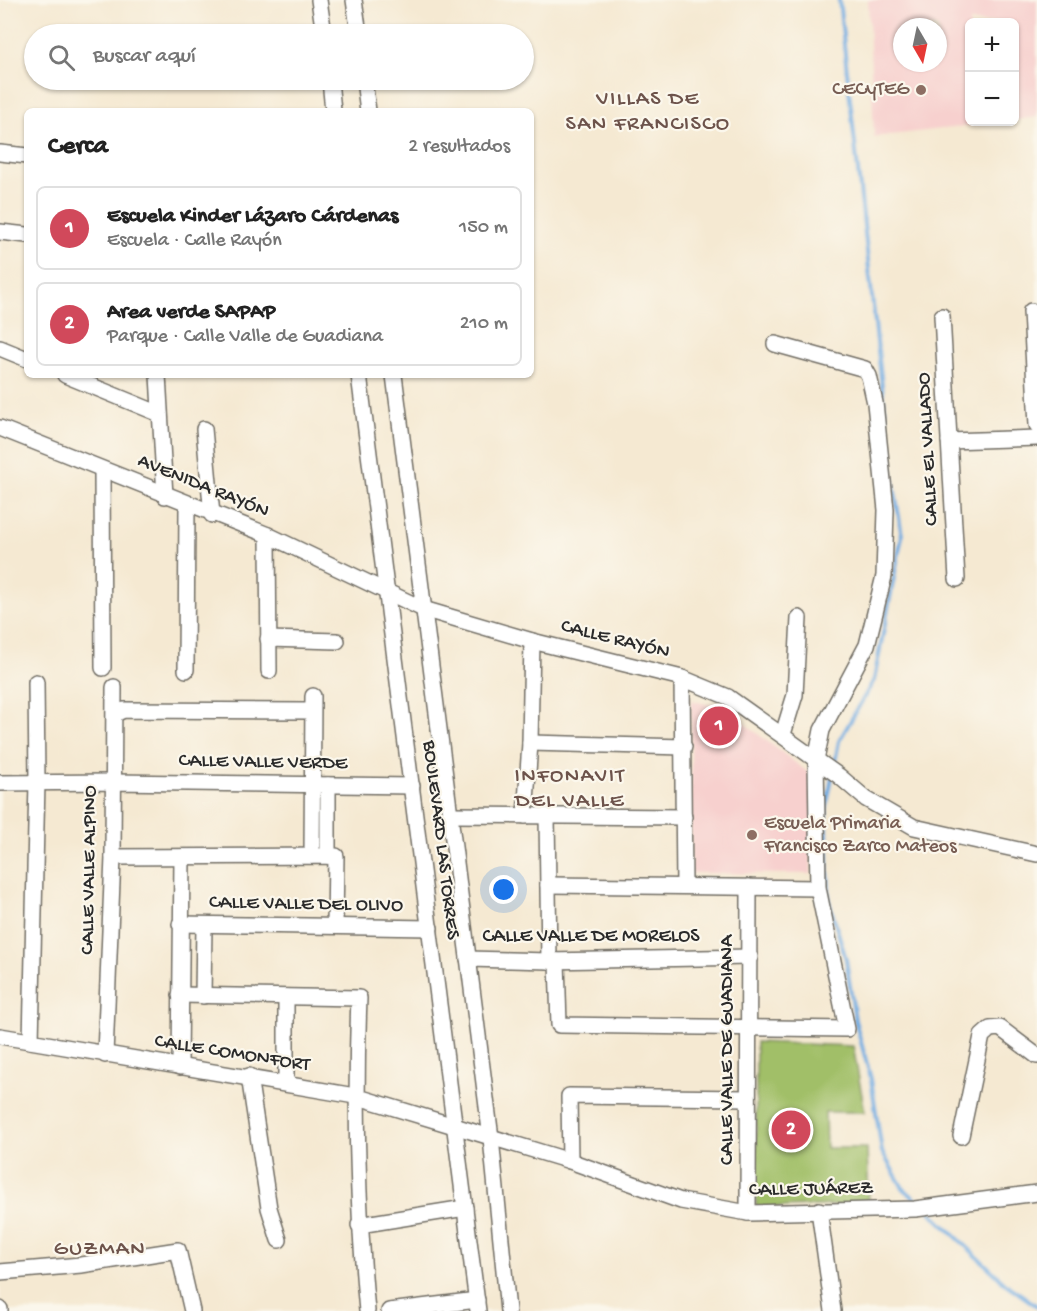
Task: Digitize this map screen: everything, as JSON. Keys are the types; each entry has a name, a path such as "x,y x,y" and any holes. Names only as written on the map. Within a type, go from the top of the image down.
{"street":[{"path":"319,0 323,24"},
{"path":"354,0 358,24"},
{"path":"331,90 333,108"},
{"path":"365,90 368,108"},
{"path":"0,153 24,156"},
{"path":"0,232 24,235"},
{"path":"1030,311 1037,425"},
{"name":"CALLE EL VALLADO","path":"942,316 957,579"},
{"path":"546,816 548,885 559,1024 847,1029 818,888 822,730 867,645 884,576 886,510 875,403 869,376 864,369 775,344"},
{"path":"0,348 24,358"},
{"path":"72,378 160,414"},
{"path":"158,378 165,496"},
{"name":"BOULEVARD LAS TORRES","path":"359,378 477,1306"},
{"name":"BOULEVARD LAS TORRES","path":"394,378 423,609 452,815 491,1138 508,1311"},
{"name":"AVENIDA RAYÓN","path":"0,428 187,505 268,535 387,593"},
{"path":"204,429 212,514"},
{"path":"949,441 1037,438"},
{"path":"102,470 103,668"},
{"path":"186,670 187,505"},
{"path":"268,535 269,671"},
{"name":"CALLE RAYÓN","path":"387,593 423,609 532,641 682,678 728,697 783,734 866,799 914,827 1037,854"},
{"path":"783,734 795,695 799,618"},
{"path":"268,639 337,641"},
{"path":"525,816 530,743 532,641"},
{"path":"682,678 684,886"},
{"path":"31,1041 37,782 36,681"},
{"name":"CALLE VALLE ALPINO","path":"105,1055 113,857 114,687"},
{"path":"313,696 312,711 332,856 335,926"},
{"path":"115,714 124,710 312,711"},
{"path":"530,743 684,747"},
{"name":"CALLE VALLE VERDE","path":"0,783 113,782 412,786"},
{"path":"312,856 321,785"},
{"path":"452,815 684,817"},
{"path":"113,857 332,856"},
{"path":"180,1067 182,857"},
{"path":"548,885 818,888"},
{"name":"CALLE VALLE DE GUADIANA","path":"748,1213 749,887"},
{"name":"CALLE VALLE DEL OLIVO","path":"180,924 430,928"},
{"path":"202,996 204,925"},
{"name":"CALLE VALLE DE MORELOS","path":"468,959 553,961 750,957"},
{"path":"180,995 359,998 355,1096 359,1225 367,1311"},
{"path":"286,997 286,1083"},
{"path":"961,1136 982,1036 990,1029 1000,1028 1037,1056"},
{"name":"CALLE COMONFORT","path":"0,1036 105,1055 249,1076 355,1096 454,1128"},
{"path":"249,1076 270,1208 279,1240"},
{"path":"570,1161 569,1096 747,1098"},
{"name":"CALLE JUÁREZ","path":"454,1128 570,1161 681,1201 748,1213 915,1209 1037,1193"},
{"path":"359,1225 465,1208"},
{"path":"819,1210 833,1311"},
{"path":"0,1272 81,1265 178,1250 192,1311"},
{"path":"389,1311 477,1306"}],"shaded area":[{"name":"CECyTEG","path":"868,0 1037,0 1037,117 1019,119 1019,18 965,18 965,126 967,126 874,137"},
{"name":"Escuela Primaria Francisco Zarco Mateos","path":"691,700 725,709 814,777 811,874 691,873"}],"green space":[{"path":"756,1042 853,1046 865,1112 825,1112 826,1148 867,1148 869,1204 756,1208"}],"waterway":[{"path":"834,767 839,741 874,680 902,536 891,467 839,0"},
{"path":"832,777 826,809 829,902 846,959 855,1020 871,1079 882,1152 903,1188 920,1203"},
{"path":"930,1212 1006,1284 1037,1306"}],"place":[{"name":"CECyTEG","path":"921,90"},
{"name":"Escuela Kinder Lázaro Cárdenas","path":"719,726"},
{"name":"Escuela Primaria Francisco Zarco Mateos","path":"752,835"},
{"name":"Area verde SAPAP","path":"791,1130"}],"district":[{"name":"VILLAS DE SAN FRANCISCO","path":"648,112"},
{"name":"INFONAVIT DEL VALLE","path":"570,790"},
{"name":"GUZMAN","path":"100,1250"}]}
